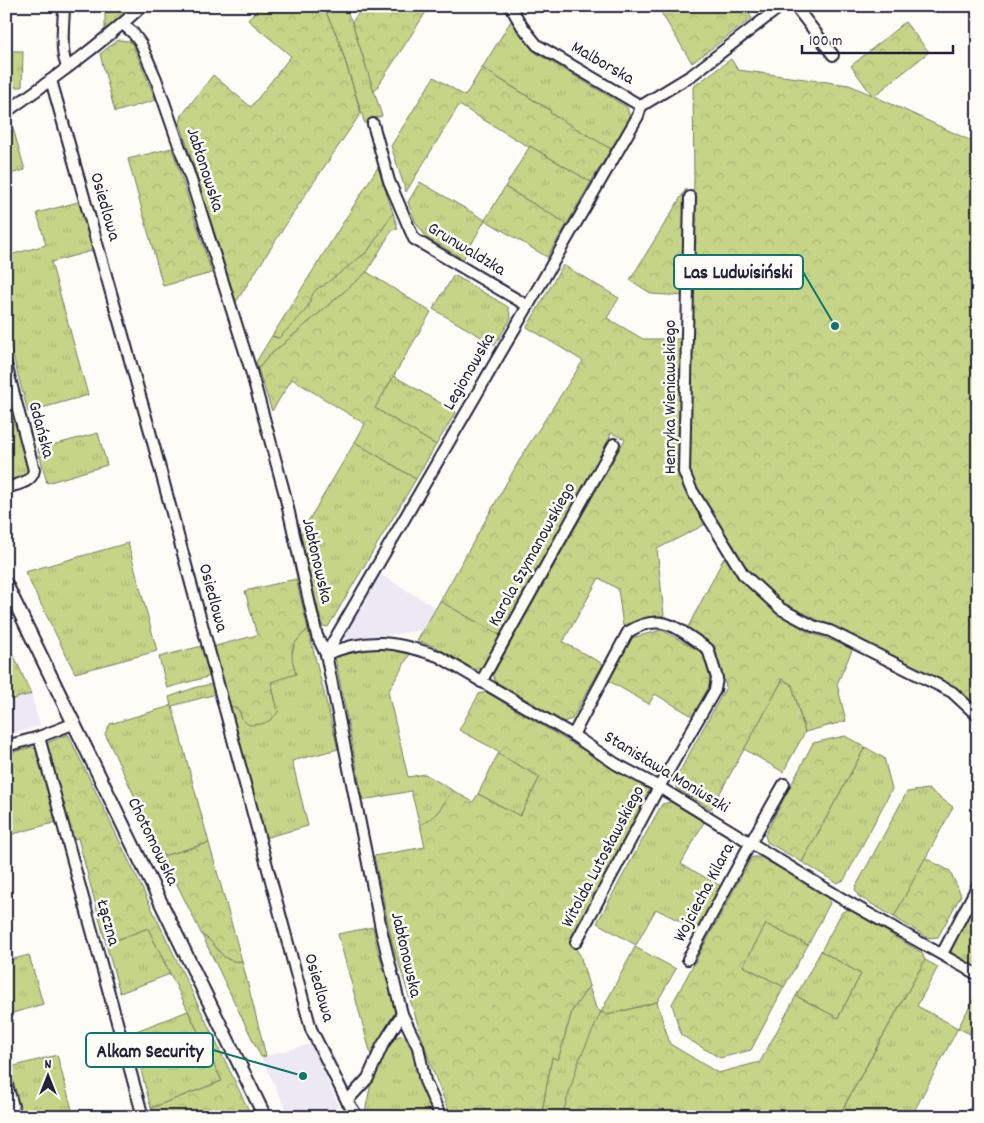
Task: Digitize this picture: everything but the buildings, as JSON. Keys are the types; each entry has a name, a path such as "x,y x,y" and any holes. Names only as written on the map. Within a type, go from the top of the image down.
{"street":[{"path":"64,6 63,52 68,67"},
{"path":"6,112 68,67 123,24 142,6"},
{"name":"Malborska","path":"510,6 522,26 538,45 641,106 692,75 781,6"},
{"path":"794,6 833,55"},
{"name":"Jabłonowska","path":"123,24 141,44 156,79 190,177 251,371 285,496 317,636 326,654 382,933 402,1014 418,1047 425,1081 441,1117"},
{"name":"Osiedlowa","path":"51,80 148,424 311,1029 347,1101 358,1117"},
{"name":"Legionowska","path":"326,654 638,116 641,106"},
{"name":"Grunwaldzka","path":"373,124 389,181 414,239 528,306"},
{"name":"Henryka Wieniawskiego","path":"690,197 684,472 691,489 743,574 781,609 813,626 830,631 952,692 978,716"},
{"name":"Gdańska","path":"6,364 34,475 28,481 6,488"},
{"name":"Karola Szymanowskiego","path":"481,682 614,444"},
{"name":"Chotomowska","path":"6,584 265,1117"},
{"name":"Witolda Lutosławskiego","path":"573,734 628,632 650,623 668,623 708,649 717,678 715,690 576,942"},
{"name":"Stanisława Moniuszki","path":"326,654 357,644 373,642 393,643 438,656 573,734 616,764 660,787 841,898 978,975"},
{"path":"6,746 39,737 74,723"},
{"name":"Łączna","path":"39,737 143,1117"},
{"name":"Wojciecha Kilara","path":"688,960 784,784"},
{"path":"942,954 978,885"},
{"path":"347,1101 368,1078 382,1046 402,1014"},
{"path":"6,1081 16,1117"},
{"path":"973,1117 978,1107"}],"shaded area":[{"path":"380,574 436,608 423,630 347,641 343,635"},
{"path":"31,694 40,726 6,735 6,701"},
{"path":"311,1044 338,1104 332,1117 290,1117 261,1057"}],"green space":[{"path":"105,6 134,6 105,31"},
{"path":"260,6 323,6 339,41 361,113 236,302 180,123 182,115 213,75 251,107 291,56 248,20"},
{"path":"323,6 344,6 352,22 382,116 370,119 365,124 339,41"},
{"path":"364,6 430,6 374,92 352,22"},
{"path":"657,6 743,6 752,18 692,63"},
{"path":"511,21 536,53 627,107 630,118 611,149 549,113 550,110 482,68"},
{"path":"905,22 929,52 874,96 978,144 978,708 952,685 779,601 743,566 689,476 694,176 693,87 731,59 738,70 849,85 872,95 851,66"},
{"path":"118,40 129,41 133,45 156,100 115,112 100,54"},
{"path":"6,51 23,51 22,87 6,87"},
{"path":"482,68 551,111 550,113 611,149 591,182 459,105 406,192 391,146 434,77 465,96"},
{"path":"10,118 25,170 6,175 6,121"},
{"path":"530,146 591,182 567,224 505,187"},
{"path":"172,148 212,273 163,286 128,159"},
{"path":"378,167 393,213 368,251 316,290 305,311 279,338 272,336"},
{"path":"420,182 485,220 463,259 427,238 415,221 408,202"},
{"path":"505,187 567,224 547,257 485,220"},
{"path":"686,189 684,296 652,294 630,280"},
{"path":"82,201 95,250 51,262 88,395 28,412 6,330 6,256 46,245 37,213"},
{"path":"393,213 398,229 392,230 367,272 268,357 258,369 256,362 272,336 276,338 306,310 317,287 368,251"},
{"path":"563,265 619,298 607,318 643,339 683,339 681,478 706,524 657,549 664,615 623,626 618,589 599,578 563,642 603,664 572,719 563,722 495,681 493,674 625,439 611,433 608,444 500,635 440,601 524,452 583,361 527,327"},
{"path":"367,272 431,312 375,408 436,445 416,479 355,442 365,424 292,379 272,411 258,369 268,357"},
{"path":"454,275 508,307 511,318 495,345 433,309"},
{"path":"394,376 456,412 436,445 374,408"},
{"path":"6,384 28,470 24,478 6,484"},
{"path":"98,433 107,465 47,483 38,449"},
{"path":"355,442 416,479 328,627 322,626 300,535"},
{"path":"128,543 157,651 75,673 25,572"},
{"path":"725,556 736,574 772,609 808,632 853,648 837,684 846,721 805,732 792,685 783,679 711,809 677,789 675,780 726,687 714,645 687,629"},
{"path":"296,579 308,629 294,644 292,659 296,674 271,682 278,712 265,723 249,725 242,719 239,710 229,705 212,647 257,635 245,591"},
{"path":"440,601 500,635 482,668 475,670 434,646 417,641"},
{"path":"308,629 338,749 292,761 308,826 264,838 229,705 239,710 242,719 278,712 271,682 291,657 295,642"},
{"path":"662,630 703,653 711,683 694,717 655,694 649,704 609,681 631,638"},
{"path":"6,638 31,694 6,701"},
{"path":"202,646 211,676 167,688 159,657"},
{"path":"378,648 411,652 388,692 408,777 425,774 452,790 435,814 420,825 411,791 363,800 335,657"},
{"path":"783,679 792,685 805,732 783,772 744,749"},
{"path":"213,684 216,694 172,706 209,843 163,856 105,734 110,724 171,706 169,697 197,687"},
{"path":"486,692 648,789 650,797 571,942 580,955 589,986 572,1011 558,1060 552,1057 542,1111 515,1108 514,1117 451,1117 431,1066 392,942 374,856 425,847 420,825 435,814 452,790 473,802 478,794 520,816 540,777 498,754 500,752 459,730 479,694"},
{"path":"68,734 252,1117 153,1117 151,1108 222,1081 148,928 106,944 78,838 73,839 46,748 47,743"},
{"path":"845,736 865,747 802,862 767,842 765,835 813,743"},
{"path":"32,747 37,750 57,822 6,836 6,754"},
{"path":"865,747 884,758 892,789 844,880 837,883 802,862"},
{"path":"498,754 540,777 520,816 478,794"},
{"path":"928,789 953,807 894,917 858,896 855,888 907,792"},
{"path":"671,802 704,822 681,864 721,886 697,930 656,909 636,945 597,923 662,804"},
{"path":"209,843 242,961 234,961 224,956 213,943 202,935 163,856"},
{"path":"752,857 760,857 828,895 830,903 808,945 766,924 743,966 784,987 751,1050 720,1058 681,1035 672,1004"},
{"path":"925,858 950,871 961,895 938,937 928,938 894,917"},
{"path":"978,895 978,968 952,954 950,944"},
{"path":"849,909 922,953 925,960 838,1117 562,1116 578,1063 601,1012 608,1015 657,1002 670,1044 718,1073 760,1062 796,996 838,1018 861,974 821,951 842,912"},
{"path":"766,924 808,945 784,987 743,966"},
{"path":"373,927 377,947 396,1007 392,1023 376,1053 371,1055 338,934"},
{"path":"148,928 170,974 120,993 106,944"},
{"path":"202,935 213,943 224,956 234,961 242,961 266,1056 261,1057"},
{"path":"635,947 676,969 657,1002 608,1015 601,1012"},
{"path":"821,951 861,974 838,1018 796,996"},
{"path":"29,955 43,1004 6,1015 6,961"},
{"path":"925,960 938,967 917,1006 958,1028 911,1117 845,1117 840,1114"},
{"path":"589,986 596,1008 601,1012 562,1116 564,1117 514,1117 514,1108 542,1111 552,1056 558,1059 572,1011"},
{"path":"978,991 978,1038 958,1028"},
{"path":"188,1011 222,1081 151,1108 131,1033"},
{"path":"402,1035 417,1058 436,1112 435,1117 372,1117 365,1112 372,1078 394,1038"},
{"path":"57,1055 74,1117 21,1117 7,1068"}],"place":[{"name":"Las Ludwisiński","path":"835,326"},
{"name":"Alkam Security","path":"303,1076"}]}
